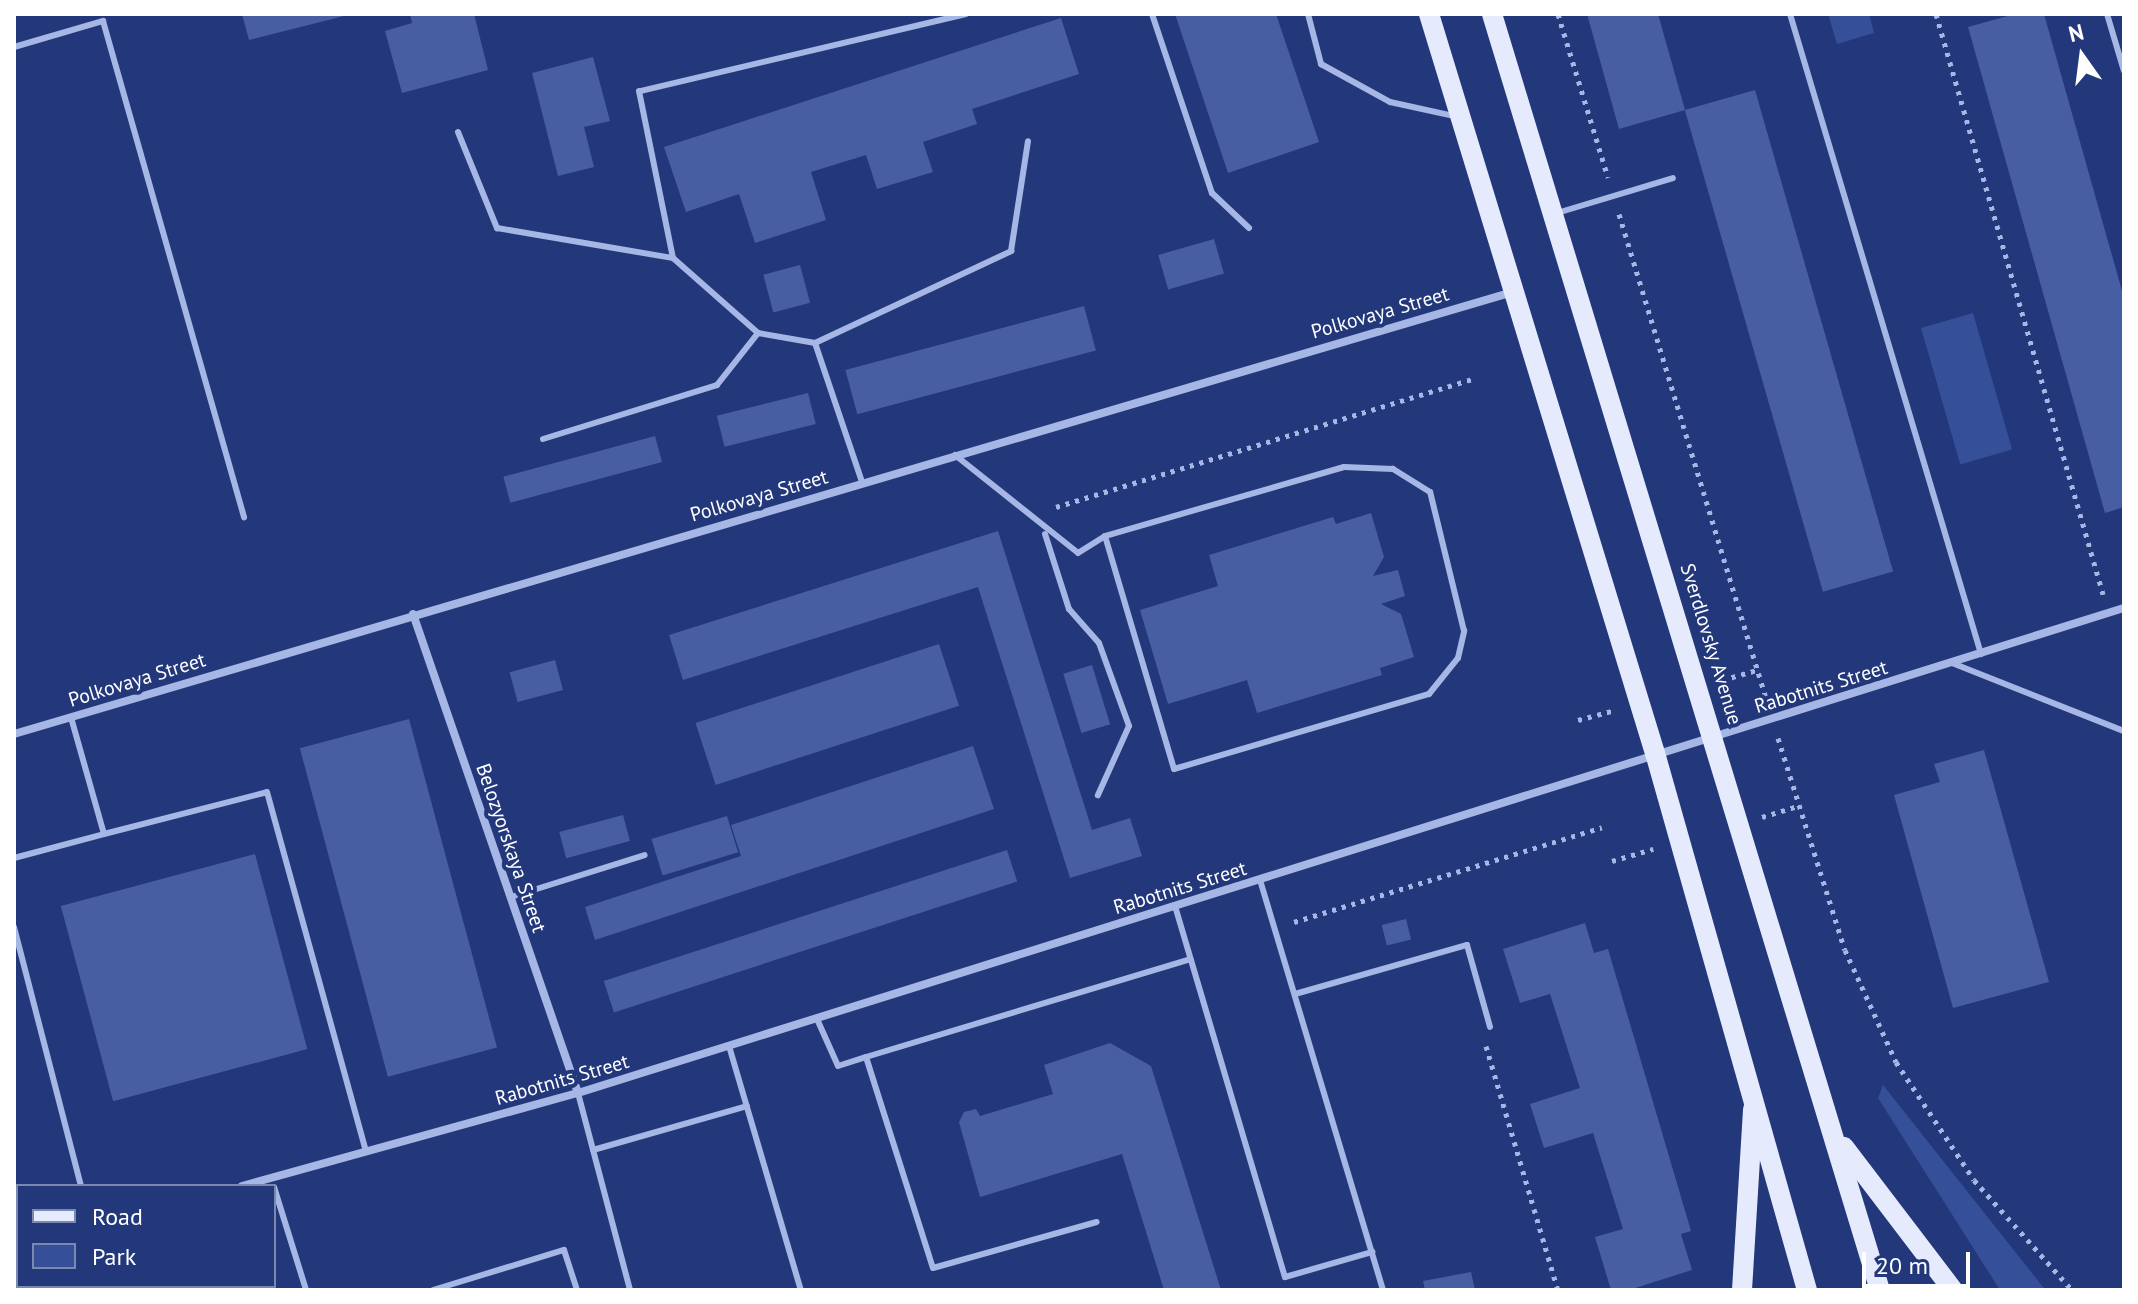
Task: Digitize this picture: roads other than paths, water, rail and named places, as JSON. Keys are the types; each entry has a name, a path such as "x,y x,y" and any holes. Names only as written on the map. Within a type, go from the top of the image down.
{"main road":[{"path":"1429,14 1655,753 1807,1290"},
{"name":"Sverdlovsky Avenue","path":"1492,14 1714,735 1880,1290"},
{"path":"1742,1290 1753,1093"},
{"path":"1834,1132 1953,1290"}],"street":[{"name":"Polkovaya Street","path":"14,734 1513,292"},
{"name":"Rabotnits Street","path":"273,1184 366,1152 578,1093 817,1019 2124,608"},
{"name":"Belozyorskaya Street","path":"413,614 578,1093"}],"lane":[{"path":"673,258 639,91 966,14"},
{"path":"1152,14 1212,193 1249,228"},
{"path":"1308,14 1321,64 1390,102 1461,118"},
{"path":"1790,14 1981,654"},
{"path":"2107,14 2124,71"},
{"path":"14,47 103,21 244,517"},
{"path":"458,132 497,228 673,258 758,333 815,343 1011,251 1028,141"},
{"path":"1553,214 1673,178"},
{"path":"543,439 717,385 758,333"},
{"path":"815,343 862,482"},
{"path":"955,455 1045,534 1078,553 1105,536 1344,467 1393,469 1430,492 1464,631 1458,658 1429,694 1174,769 1105,536"},
{"path":"1045,534 1069,609 1099,643 1129,726 1098,795"},
{"path":"1952,663 2124,731"},
{"path":"71,717 104,834"},
{"path":"14,858 267,792 366,1152"},
{"path":"511,897 645,855"},
{"path":"1260,880 1383,1290"},
{"path":"1175,906 1285,1277 1372,1252"},
{"path":"14,927 80,1184"},
{"path":"1295,994 1467,945 1490,1027"},
{"path":"817,1019 838,1066 1191,959"},
{"path":"729,1046 801,1290"},
{"path":"866,1057 933,1268 1097,1222"},
{"path":"578,1093 630,1290"},
{"path":"593,1150 747,1106"},
{"path":"276,1194 306,1290"},
{"path":"433,1290 564,1250 577,1290"}]}
